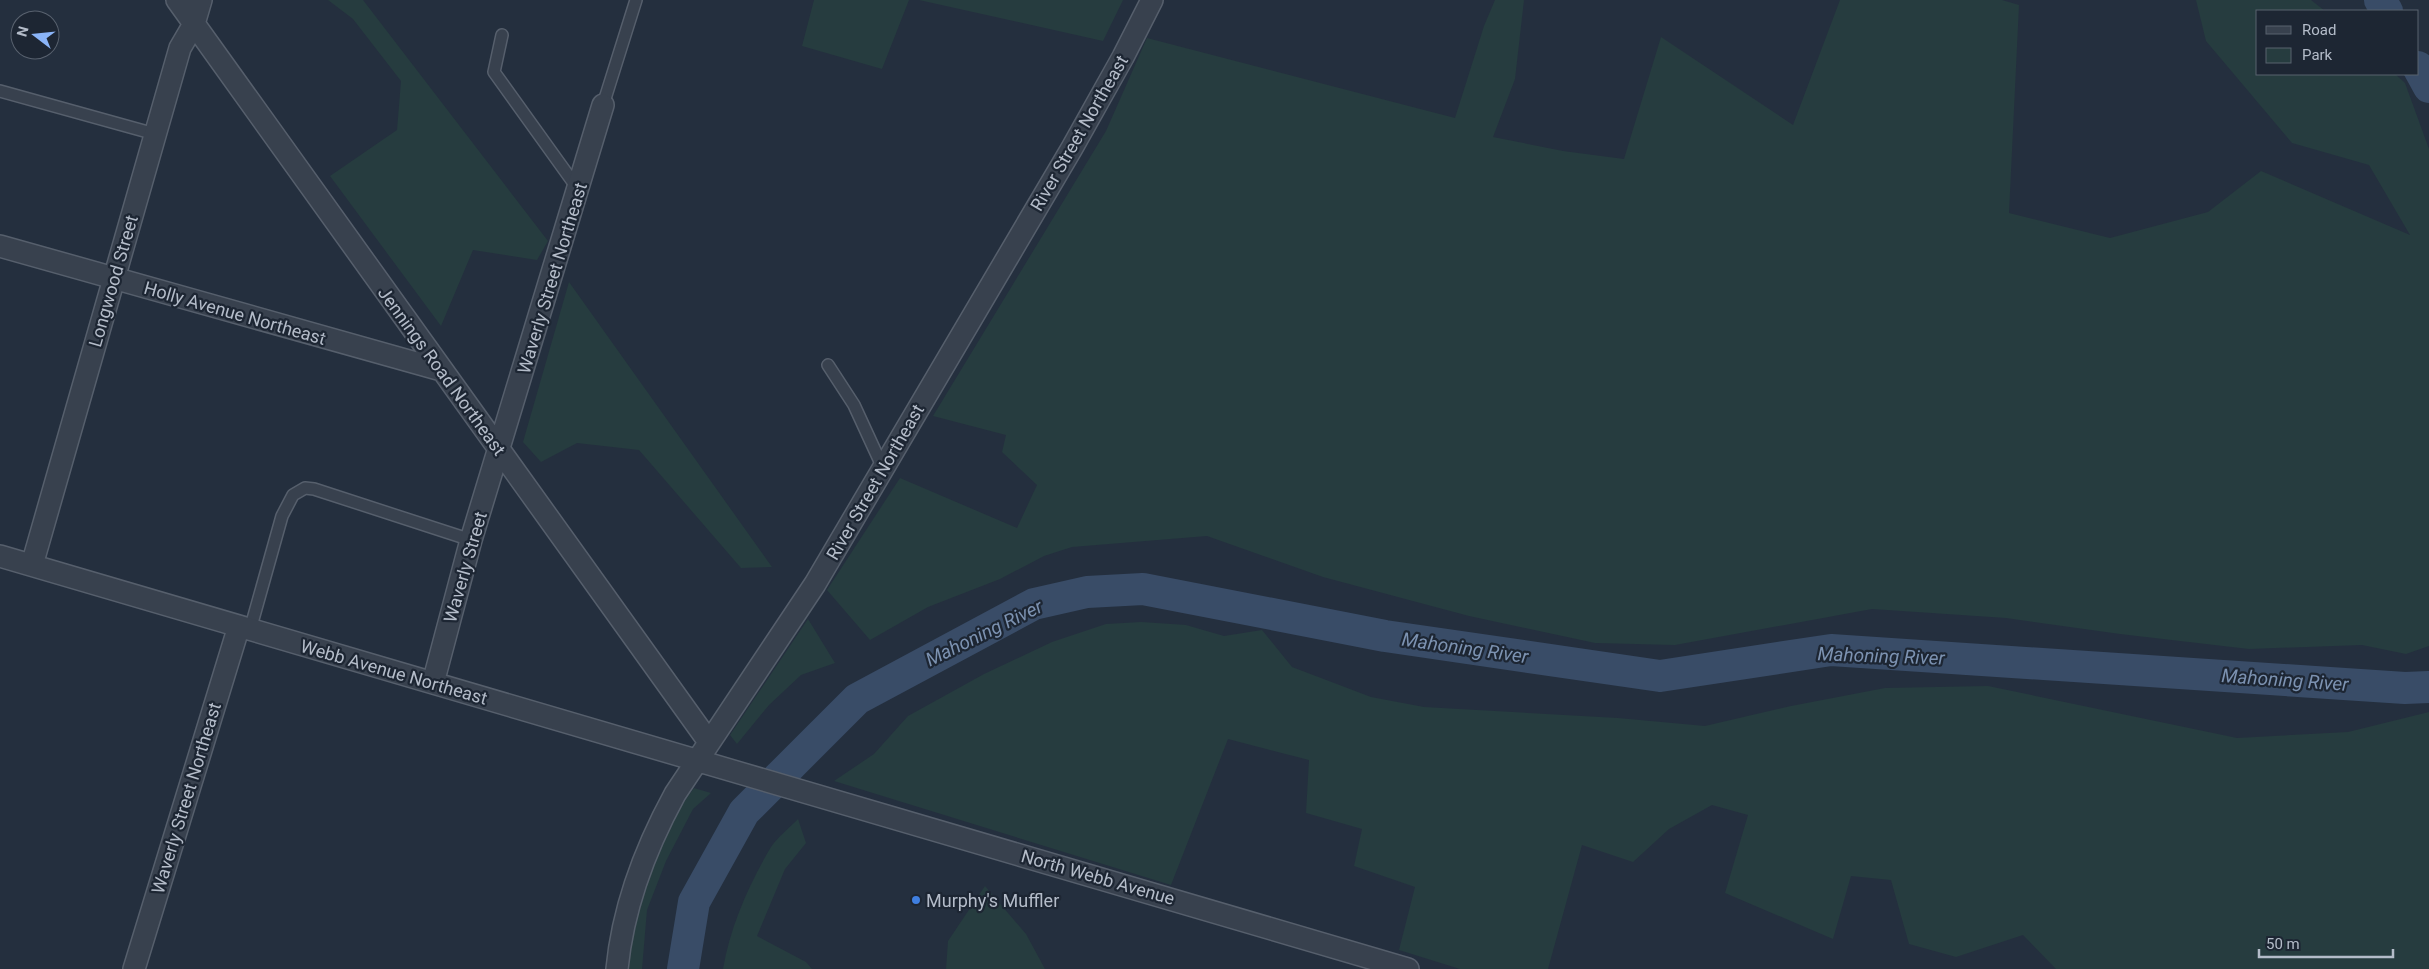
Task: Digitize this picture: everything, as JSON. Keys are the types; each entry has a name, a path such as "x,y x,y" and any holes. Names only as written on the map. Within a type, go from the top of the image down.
{"street":[{"name":"Jennings Road Northeast","path":"177,0 709,742"},
{"name":"Longwood Street","path":"32,565 180,48 194,24 201,0"},
{"name":"River Street Northeast","path":"617,969 628,905 645,854 675,794 815,584 1072,148 1123,57 1152,0"},
{"name":"Waverly Street Northeast","path":"499,451 603,105"},
{"name":"Holly Avenue Northeast","path":"0,246 441,370"},
{"name":"Waverly Street","path":"433,683 471,540 499,451"},
{"name":"Webb Avenue Northeast","path":"0,556 788,786"},
{"name":"Waverly Street Northeast","path":"134,969 244,628"},
{"name":"North Webb Avenue","path":"788,786 1408,969"}],"lane":[{"path":"603,105 636,0"},
{"path":"502,36 494,72 578,189"},
{"path":"0,91 155,134"},
{"path":"828,365 854,405 883,468"},
{"path":"244,628 282,516 293,495 305,488 314,489 471,540"}],"green space":[{"path":"328,0 363,0 548,241 537,260 473,250 441,326 330,176 397,130 401,81 353,19"},
{"path":"814,0 909,0 882,69 802,46"},
{"path":"919,0 1123,0 1103,41"},
{"path":"1495,0 1524,0 1515,79 1493,137 1563,151 1624,159 1661,37 1793,125 1840,0 2002,0 2019,5 2009,213 2110,238 2208,212 2261,171 2410,235 2369,165 2292,143 2206,41 2196,0 2311,0 2324,10 2256,10 2256,75 2396,75 2405,83 2429,149 2429,646 2406,654 2362,645 2249,649 2006,618 1872,609 1675,645 1595,643 1469,616 1323,577 1207,536 1072,547 1044,556 1000,579 928,607 870,640 827,590 900,478 1017,528 1037,485 1002,452 1006,435 933,416 1106,131 1147,38 1455,118 1484,26"},
{"path":"569,282 772,567 741,568 639,450 577,443 541,462 523,442"},
{"path":"808,619 835,663 801,675 769,705 737,744 730,735"},
{"path":"1141,622 1186,625 1224,636 1262,630 1292,667 1371,697 1424,707 1618,718 1705,726 1791,706 1885,688 1988,686 2237,738 2348,732 2429,712 2429,969 2056,969 2023,935 1956,957 1909,944 1891,880 1851,876 1833,939 1725,893 1748,815 1712,805 1669,829 1633,862 1582,845 1548,969 1460,969 1399,950 1415,887 1354,866 1362,829 1306,813 1309,760 1228,739 1171,885 834,781 874,754 908,716 984,674 1052,642 1106,624"},
{"path":"694,788 711,793 693,809 666,861 647,910 642,969 628,969 636,921 649,874 668,829"},
{"path":"798,819 806,843 785,869 757,936 806,962 812,969 723,969 735,922 755,876 771,847"},
{"path":"985,886 1026,934 1045,969 946,969 948,941"}],"waterway":[{"name":"Mahoning River","path":"2380,0 2386,10"},
{"name":"Mahoning River","path":"2419,69 2429,87"},
{"name":"Mahoning River","path":"683,969 694,902 744,812 857,699 1034,604 1087,592 1143,589 1385,636 1660,676 1831,650 2405,688 2429,687"}],"place":[{"name":"Murphy's Muffler","path":"916,900"}]}
